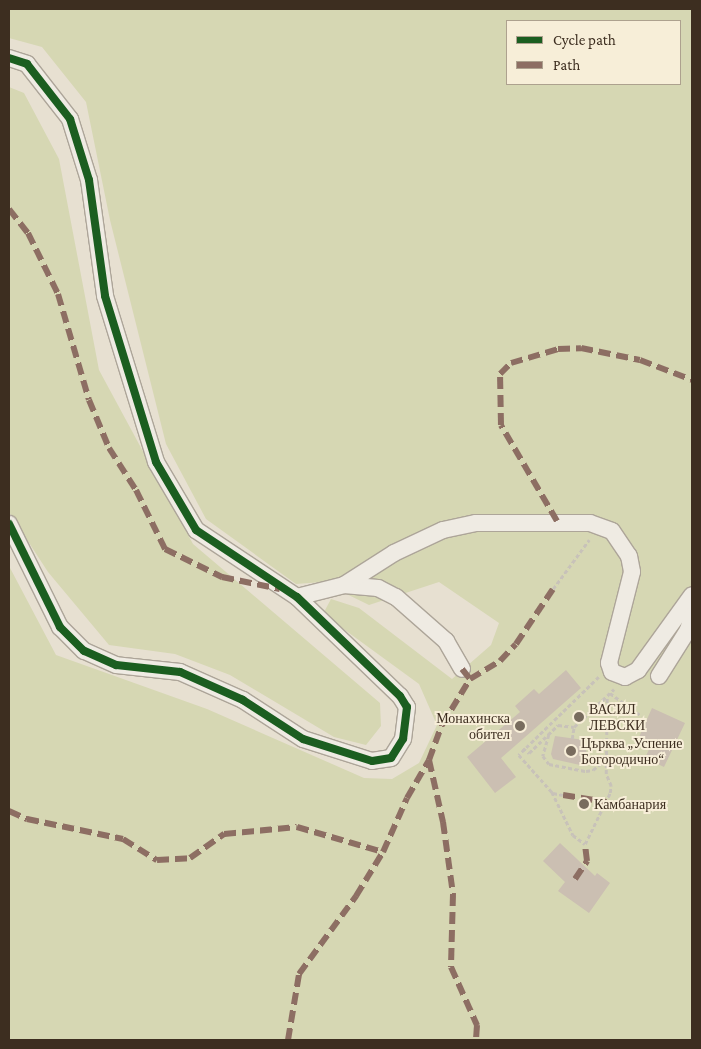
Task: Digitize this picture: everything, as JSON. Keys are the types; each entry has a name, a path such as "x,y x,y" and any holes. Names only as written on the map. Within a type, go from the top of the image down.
{"street":[{"path":"9,58 27,64 70,119 89,180 105,296 156,462 196,530 280,589 297,596 338,633 407,707 403,739 391,758 372,761 303,739 243,700 180,672 116,665 84,651 60,628 9,524"},
{"path":"344,585 394,553 444,530 476,523 557,521 590,523 612,532 629,556 632,572 609,668 616,675 625,677 638,670 661,635 692,595"},
{"path":"297,596 344,585 378,588 396,597 446,641 462,669"},
{"path":"659,676 688,630 692,616"}],"path":[{"path":"553,589 590,539 612,532"},
{"path":"607,696 606,759 610,793 584,844 573,835 552,792 518,755 523,748 609,668"},
{"path":"572,739 574,727 625,677"},
{"path":"610,693 642,716"},
{"path":"523,748 529,753 558,725 574,727"},
{"path":"549,734 543,756 549,764 586,771 593,770 606,759"},
{"path":"552,792 563,796"}],"green space":[{"path":"9,9 692,9 692,1040 9,1040 9,566 56,655 207,709 364,778 392,779 419,763 437,725 419,684 323,614 331,599 359,608 452,679 491,645 499,623 439,582 369,605 322,582 296,584 206,519 166,444 110,220 86,102 42,47 9,38"},
{"path":"9,87 24,93 59,159 99,370 193,544 380,703 381,726 366,745 334,737 230,675 175,654 109,645 48,572 9,512"}],"building":[{"name":"Монахинска обител","path":"566,670 581,688 501,758 516,777 495,793 467,757 520,712 515,706 534,689 539,694"},
{"path":"652,708 685,723 664,767 645,758 652,743 639,737"},
{"name":"Църква „Успение Богородично“","path":"555,736 584,740 587,754 580,765 553,759 551,754"},
{"path":"560,843 595,876 597,873 610,883 589,913 558,891 565,882 543,861"}],"marked path":[{"path":"9,209 28,233 58,294 89,400 109,448 136,490 165,549 222,577 280,589"},
{"path":"557,521 501,425 500,374 511,363 558,349 581,348 640,360 692,380"},
{"path":"288,1040 299,974 356,896 383,852 407,798 429,760 442,725 470,679 500,661 516,644 553,589"},
{"path":"462,669 470,679"},
{"path":"429,760 443,822 453,894 451,967 477,1025 476,1040"},
{"path":"563,795 606,802"},
{"path":"9,811 27,819 123,839 157,860 190,858 224,834 297,827 383,852"},
{"path":"575,879 587,861 585,844"}],"cycle path":[{"path":"9,58 27,64 70,119 89,180 105,296 156,462 196,530 297,597 400,696 407,707 403,739 391,758 372,761 303,739 243,700 180,672 116,665 84,651 60,627 9,524"}],"place":[{"name":"ВАСИЛ ЛЕВСКИ","path":"579,717"},
{"name":"Монахинска обител","path":"520,726"},
{"name":"Църква „Успение Богородично“","path":"571,751"},
{"name":"Камбанария","path":"584,804"}]}
